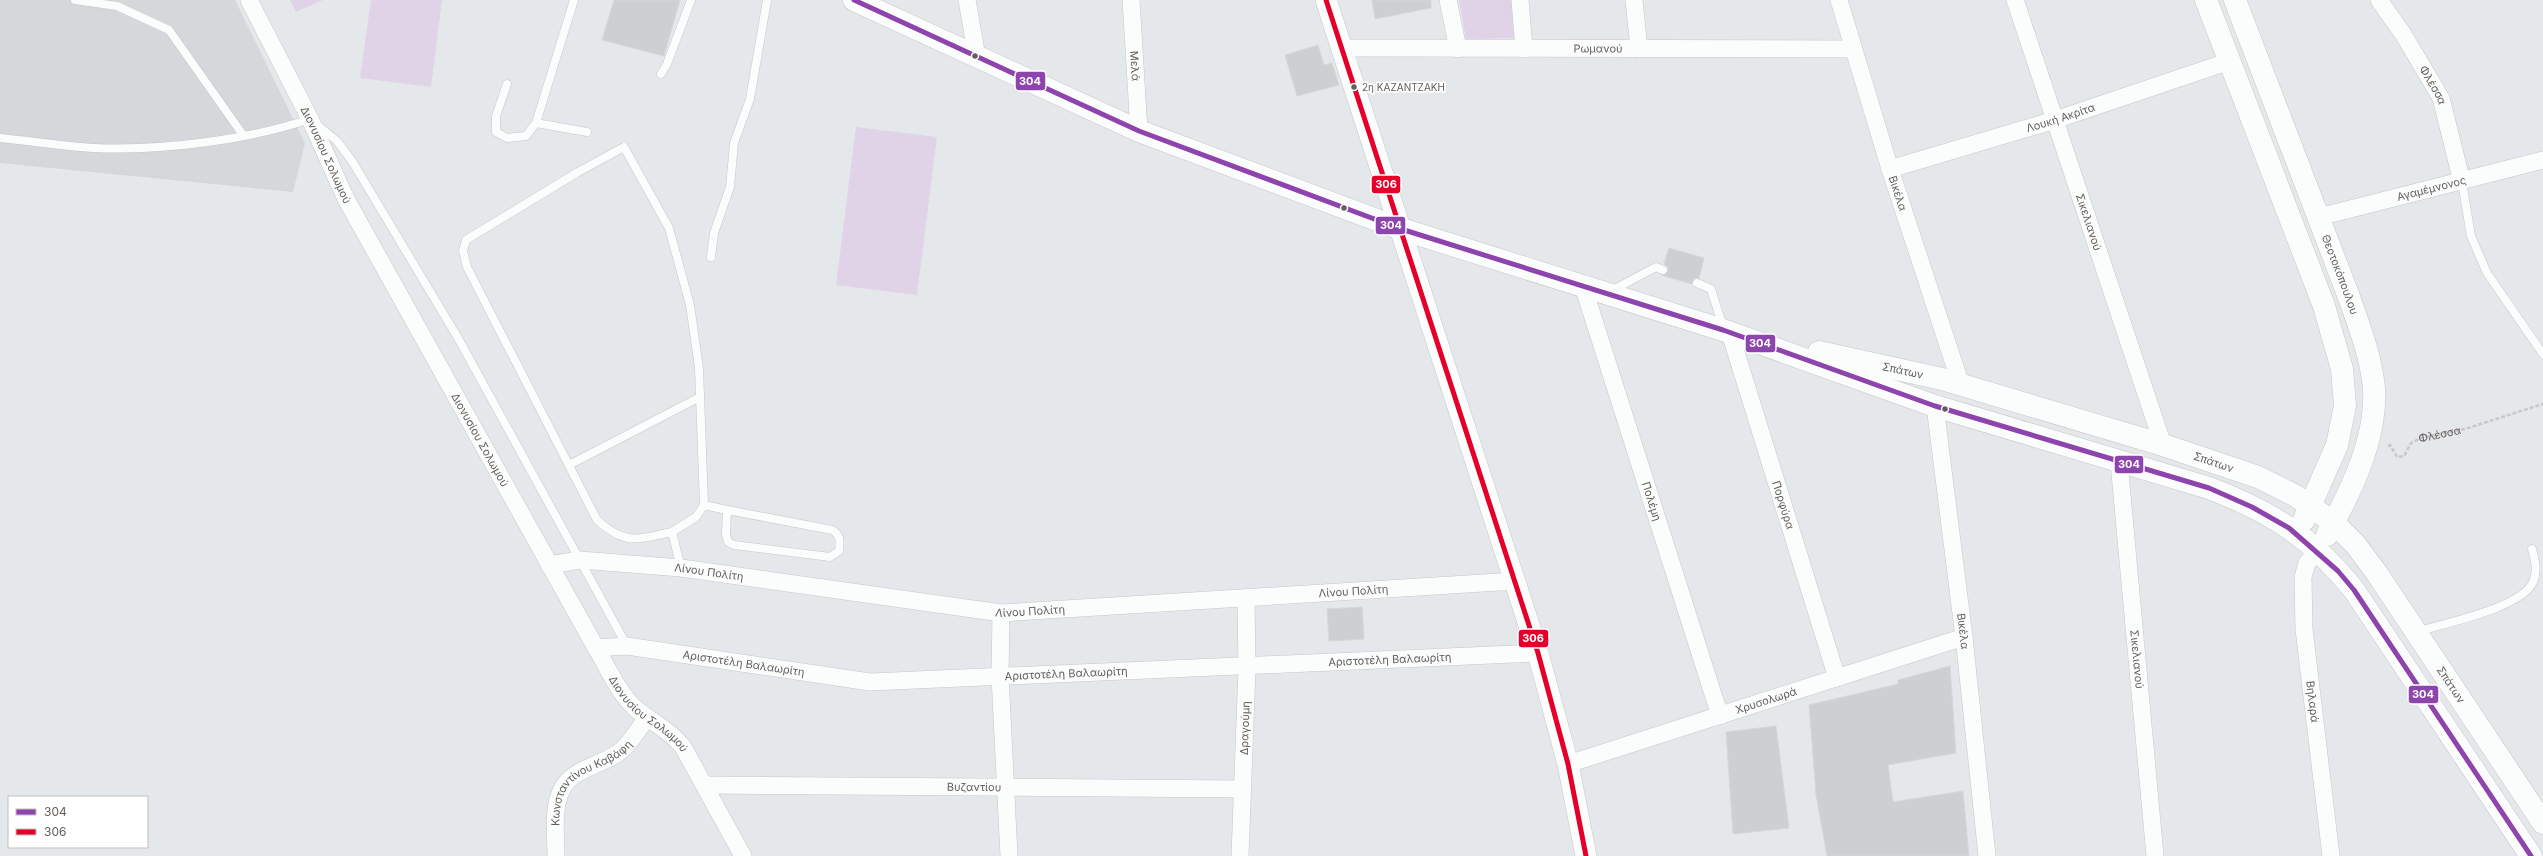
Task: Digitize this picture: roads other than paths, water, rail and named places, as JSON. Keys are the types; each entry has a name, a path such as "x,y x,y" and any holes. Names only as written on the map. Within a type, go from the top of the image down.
{"main road":[{"name":"Σπάτων","path":"854,0 1138,131 1401,230 1727,332 1935,406 2209,488 2242,501 2274,517 2298,533 2318,551 2354,590 2531,856"},
{"path":"2206,0 2324,306 2342,369 2345,406 2337,445 2298,533"},
{"name":"Θεοτοκόπουλου","path":"2236,0 2320,217 2365,341 2374,387 2374,405 2364,454 2334,523 2318,551"},
{"name":"Σπάτων","path":"1727,332 1961,385 2216,461 2269,481 2311,506 2334,523 2354,544 2376,572 2539,810"}],"street":[{"name":"Διονυσίου Σολωμού","path":"249,0 310,119 346,199 596,648 624,696 647,718 675,737 705,785 743,856"},
{"path":"966,0 977,57"},
{"name":"Μελά","path":"1131,0 1138,131"},
{"path":"1326,0 1538,654 1568,764 1586,856"},
{"path":"1448,0 1458,49"},
{"path":"1520,0 1524,49"},
{"path":"1634,0 1639,49"},
{"name":"Βικέλα","path":"1839,0 1890,170 1961,385"},
{"name":"Σικελιανού","path":"2015,0 2164,445"},
{"name":"Φλέσσα","path":"2379,0 2403,34 2441,98 2462,182"},
{"name":"Ρωμανού","path":"1342,48 1853,49"},
{"name":"Λουκή Ακρίτα","path":"1890,170 2055,120 2230,61"},
{"name":"Αγαμέμνονος","path":"2320,217 2462,182 2543,160"},
{"name":"Πολέμη","path":"1583,286 1720,716"},
{"name":"Πορφύρα","path":"1727,332 1837,678"},
{"name":"Βικέλα","path":"1935,406 1964,637 1987,856"},
{"name":"Σικελιανού","path":"2119,462 2155,856"},
{"name":"Βηλαρά","path":"2318,551 2307,563 2303,577 2304,629 2331,856"},
{"name":"Λίνου Πολίτη","path":"549,565 580,560 681,568 1001,613 1246,599 1515,581"},
{"name":"Δραγούμη","path":"1240,856 1247,668 1246,599"},
{"path":"1001,613 1000,676 1009,856"},
{"name":"Χρυσολωρά","path":"1568,764 1964,637"},
{"name":"Αριστοτέλη Βαλαωρίτη","path":"596,648 626,646 870,682 1247,668 1538,654"},
{"name":"Κωνσταντίνου Καβάφη","path":"556,856 556,812 562,790 568,780 576,774 618,753 647,718"},
{"name":"Βυζαντίου","path":"705,785 1006,786 1243,789"}],"lane":[{"path":"75,0 117,6 169,30 243,135"},
{"path":"507,84 496,116 496,132 507,138 526,136 536,123 574,0"},
{"path":"661,74 667,64 691,0"},
{"path":"711,257 714,233 730,187 734,143 750,99 767,0"},
{"path":"0,138 94,148 186,144 290,126 310,119 337,141 352,161 458,338 626,646"},
{"path":"536,123 587,132"},
{"path":"624,147 669,228 690,305 699,368 704,505 696,517 672,532 634,540 613,534 597,520 569,464 467,267 463,252 466,240 578,172 624,147"},
{"path":"2462,182 2471,236 2487,273 2543,354"},
{"path":"1607,294 1656,267 1662,270"},
{"path":"1697,283 1711,289 1727,332"},
{"path":"569,464 700,398"},
{"path":"704,505 832,530 838,534 840,538 839,551 830,557 734,546 728,542 726,535 727,510"},
{"path":"672,532 681,568"},
{"path":"2416,632 2509,603 2525,593 2533,582 2537,568 2532,549"}],"place":[{"name":"2η ΚΑΖΑΝΤΖΑΚΗ","path":"1354,87"}]}
